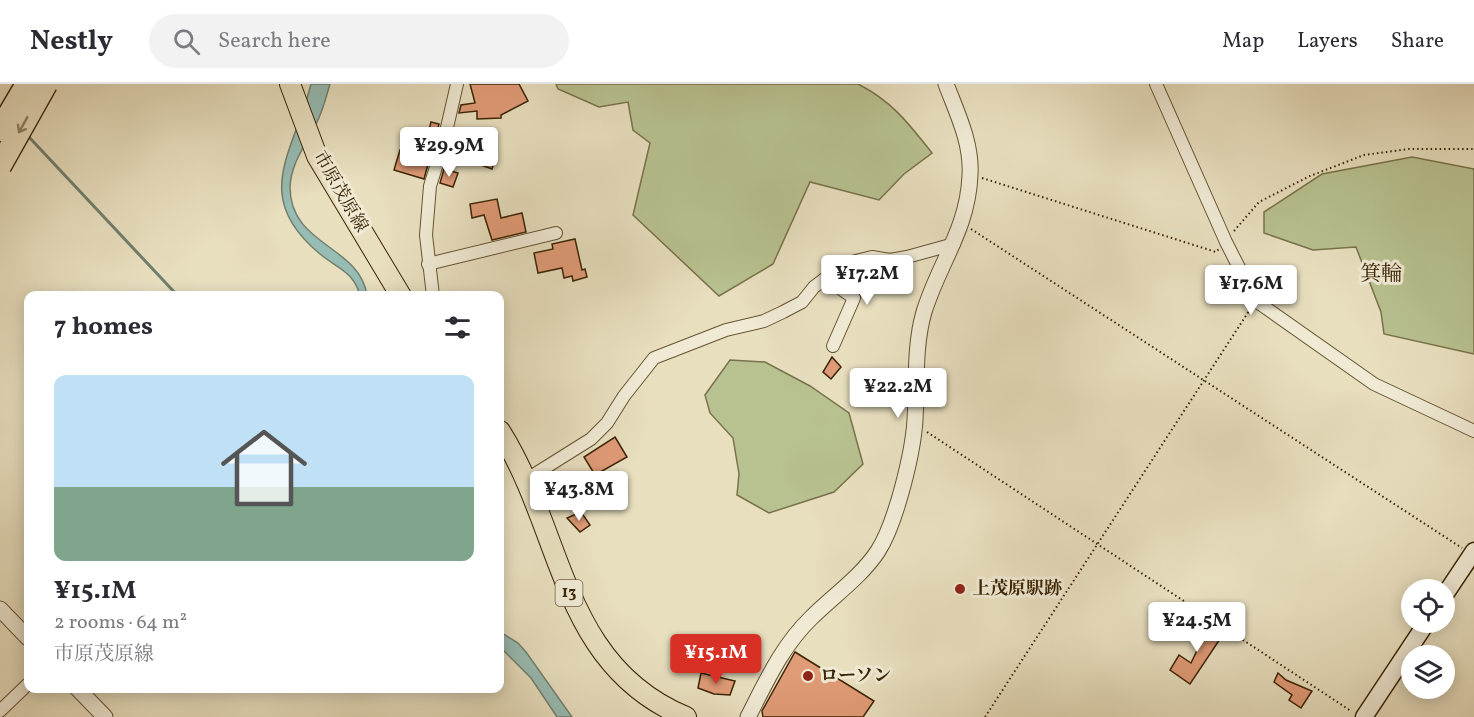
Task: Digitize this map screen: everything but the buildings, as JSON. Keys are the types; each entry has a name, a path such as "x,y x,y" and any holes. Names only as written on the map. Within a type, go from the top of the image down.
{"highway":[{"path":"0,130 27,84"},
{"path":"0,166 46,84"}],"main road":[{"name":"市原茂原線","path":"290,84 317,156 398,291"},
{"name":"13","path":"504,439 524,481 577,612 605,658 631,685 648,698 686,717"},
{"path":"1455,580 1473,553"},
{"path":"1358,714 1419,633"}],"street":[{"path":"748,717 774,666 794,636 866,566 887,534 908,464 915,424 919,333 938,275 963,223 970,174 966,134 946,84"},
{"path":"1156,84 1226,242 1256,301 1374,384 1474,431"},
{"path":"432,291 426,235 430,186 459,85"},
{"path":"428,264 556,233"},
{"path":"524,481 591,439 607,423 635,380 654,358 726,330 765,321 802,302 830,274 844,264 857,259 872,257 890,260 954,244"},
{"path":"830,274 837,286 854,298 833,346"},
{"path":"0,609 24,634"},
{"path":"0,711 24,688"},
{"path":"82,693 105,717"}],"path":[{"path":"970,174 1216,252 1258,202 1310,176 1364,155 1409,149 1474,149"},
{"path":"963,223 1473,553"},
{"path":"985,717 1256,301"},
{"path":"915,424 1358,714"}],"green space":[{"path":"556,84 858,84 890,106 932,153 904,174 879,200 810,182 773,264 719,296 633,215 650,143 633,130 628,102 599,107 558,89"},
{"path":"1412,157 1474,169 1474,354 1384,334 1381,312 1356,247 1313,250 1264,233 1264,212 1322,174"},
{"path":"730,360 765,362 810,386 849,413 863,464 834,492 769,513 737,495 739,474 733,438 710,413 705,395"}],"water":[{"path":"311,84 330,84 318,119 293,170 290,187 293,207 301,222 312,234 352,265 361,278 366,291 358,291 349,275 320,254 299,233 287,213 282,193 283,173"},
{"path":"504,634 518,643 526,652 572,717 557,717 531,678 504,651"}],"waterway":[{"path":"28,136 173,291"}],"place":[{"name":"上茂原駅跡","path":"960,589"},
{"name":"ローソン","path":"808,676"}],"district":[{"name":"箕輪","path":"1381,274"}]}
